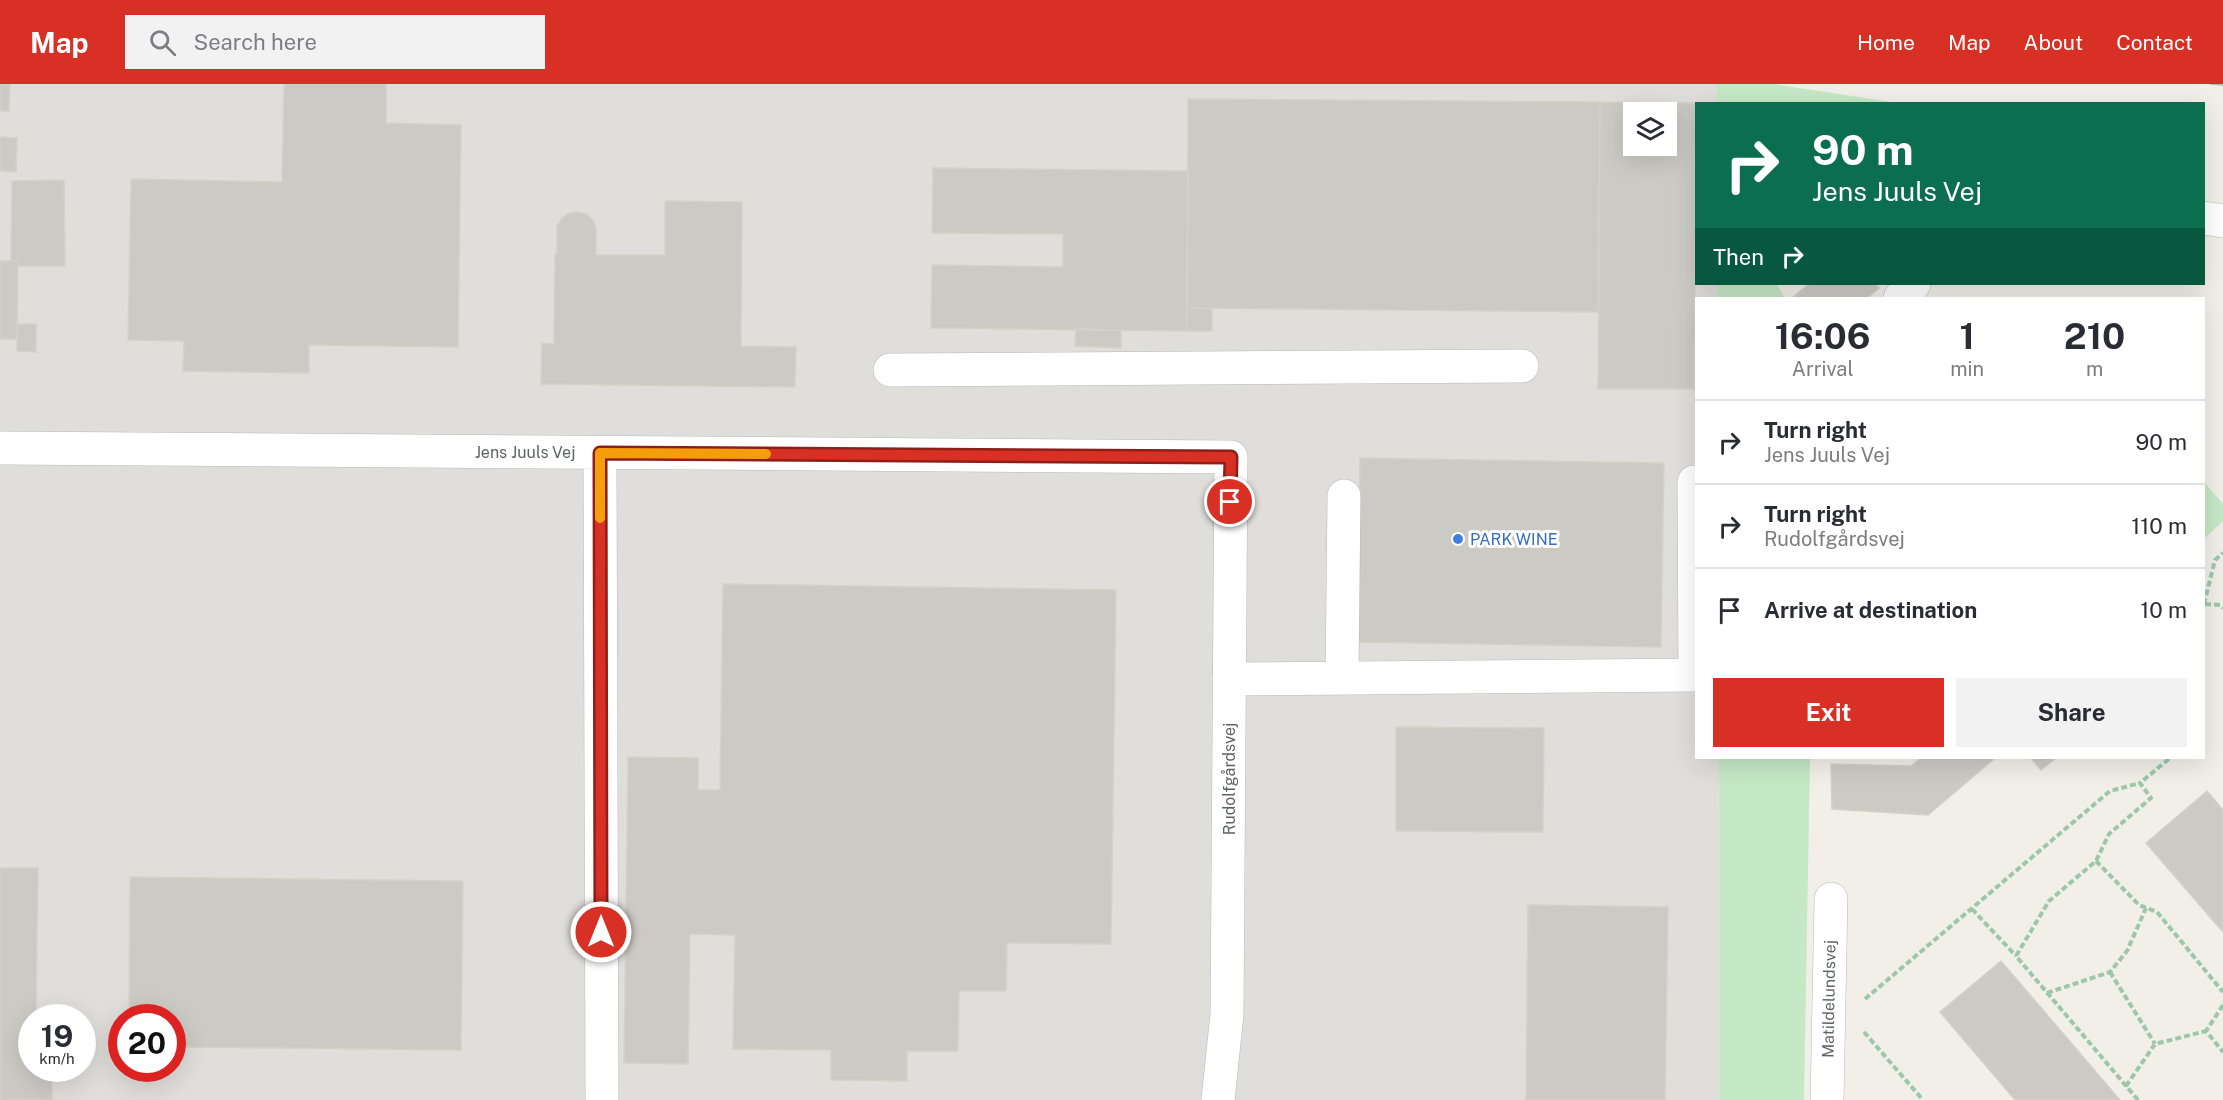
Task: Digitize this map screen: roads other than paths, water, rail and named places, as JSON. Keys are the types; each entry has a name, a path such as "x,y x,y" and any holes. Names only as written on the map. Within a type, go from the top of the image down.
{"street":[{"path":"2205,218 2223,221"},
{"path":"1901,297 1913,285"},
{"path":"890,370 1522,366"},
{"name":"Jens Juuls Vej","path":"0,448 1231,457"},
{"path":"600,453 602,1100"},
{"name":"Rudolfgårdsvej","path":"1218,1100 1227,1014 1231,457"},
{"path":"1229,679 1695,675 1694,482"},
{"path":"1342,678 1344,496"},
{"name":"Matildelundsvej","path":"1827,1100 1838,1022 1831,899"}],"tram line":[{"path":"2210,84 2223,85"}],"place":[{"name":"PARK WINE","path":"1458,539"}]}
